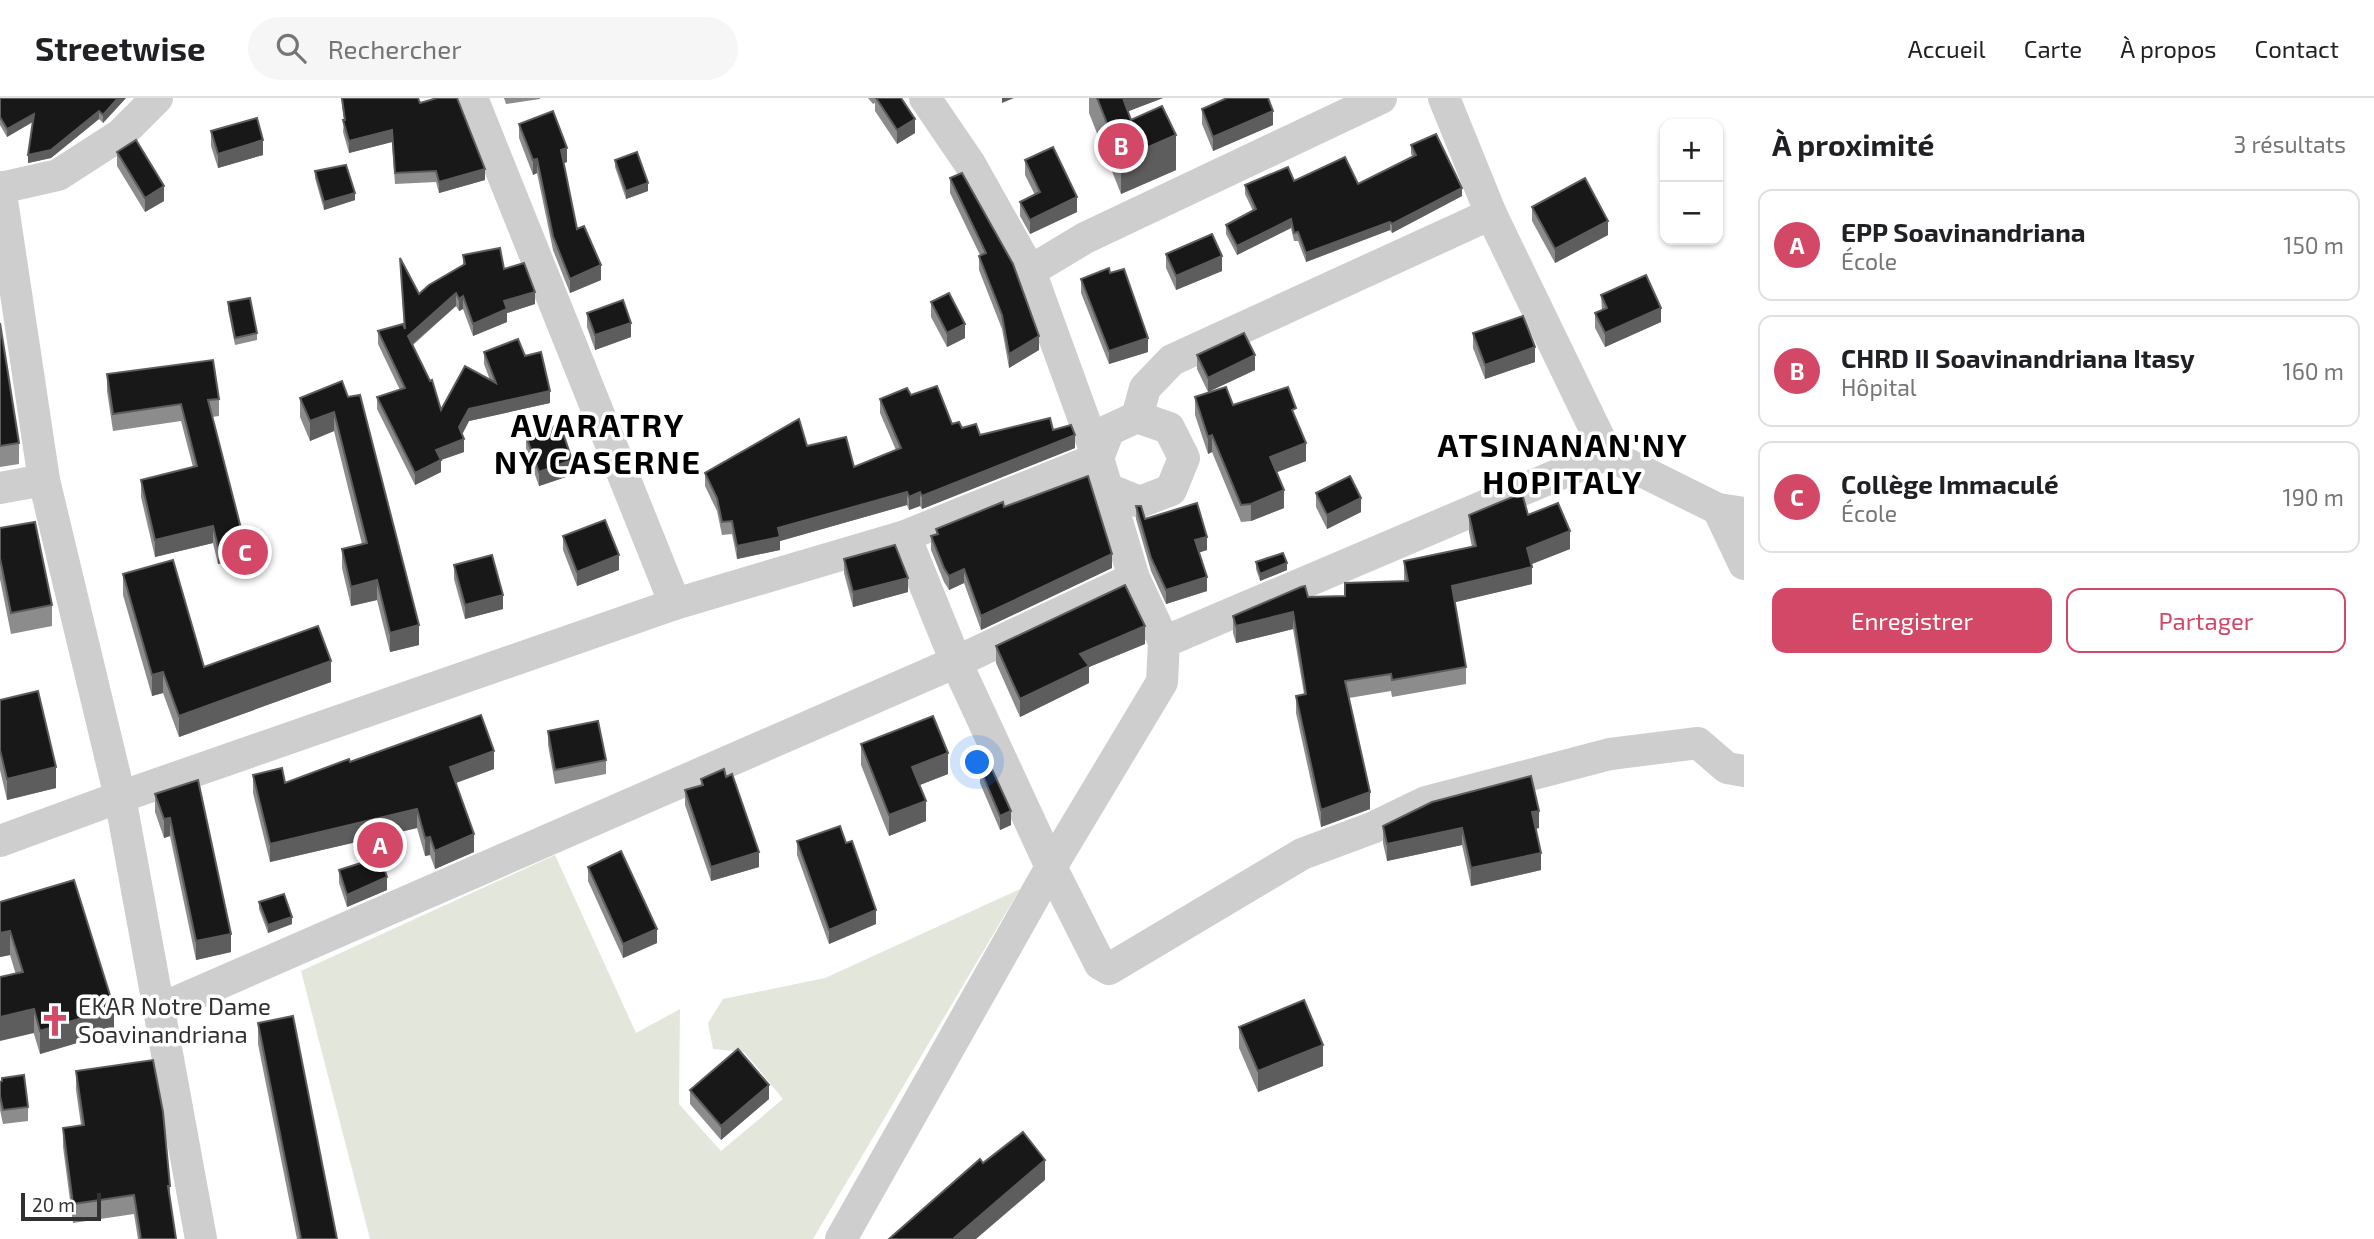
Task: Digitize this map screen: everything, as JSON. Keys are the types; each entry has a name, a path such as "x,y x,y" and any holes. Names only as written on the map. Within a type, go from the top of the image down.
{"street":[{"path":"157,98 120,135 58,175 1,187 44,480 120,797 201,1239"},
{"path":"472,98 675,604"},
{"path":"841,1239 1051,867 1162,682 1164,642 1134,578 1098,458 1030,271 970,164 925,98"},
{"path":"1030,271 1085,238 1381,98"},
{"path":"1444,98 1491,214 1607,454 1731,511 1744,564"},
{"path":"1137,417 1145,388 1172,360 1491,214"},
{"path":"0,841 675,604 905,536 1098,458 1109,430 1137,417 1169,428 1184,458 1171,490 1140,502 1108,489"},
{"path":"1164,642 1607,454"},
{"path":"0,488 44,480"},
{"path":"905,536 956,662 1051,867 1100,964 1109,968 1302,854 1372,828 1426,802 1610,754 1698,743 1727,768 1744,771"},
{"path":"158,1010 956,662 1134,578"}],"shaded area":[{"path":"555,855 636,1033 680,1009 679,1104 721,1151 783,1099 744,1052 713,1049 708,1023 723,999 825,978 1020,889 813,1239 370,1239 301,971"}],"building":[{"path":"0,98 118,98 103,115 99,111 51,150 28,155 34,114 7,129 0,117"},
{"path":"342,98 418,98 420,103 437,98 457,98 485,169 439,182 436,171 395,173 392,130 349,141 343,120"},
{"path":"876,98 901,98 915,119 897,130"},
{"path":"1097,98 1123,98 1131,120 1162,106 1176,135 1121,159"},
{"path":"1227,98 1268,98 1273,111 1213,137 1202,109"},
{"path":"553,111 567,148 561,150 577,229 584,226 601,265 570,279 553,236 537,159 533,160 519,124"},
{"path":"257,118 263,140 218,154 211,131"},
{"path":"1436,134 1462,188 1392,224 1390,222 1306,253 1298,232 1294,233 1291,219 1237,246 1226,225 1256,209 1245,185 1288,167 1294,181 1345,157 1358,184 1416,155 1411,145"},
{"path":"136,140 164,186 145,198 117,152"},
{"path":"1053,147 1077,197 1030,220 1020,202 1040,192 1025,160"},
{"path":"637,152 648,183 626,191 615,160"},
{"path":"346,165 355,193 324,202 315,171"},
{"path":"962,173 1013,264 1039,336 1009,354 1002,315 979,256 986,253 950,178"},
{"path":"1585,178 1608,221 1555,249 1532,207"},
{"path":"1212,234 1222,256 1176,276 1166,254"},
{"path":"500,248 504,269 524,263 535,292 504,301 507,309 473,324 463,296 459,299 456,293 408,336 430,381 432,380 441,410 465,366 496,383 484,352 518,339 525,356 541,352 550,391 469,409 459,427 464,439 436,450 441,460 415,473 377,397 405,388 378,331 403,324 405,329 400,258 419,294 465,264 463,255"},
{"path":"1109,268 1110,273 1124,269 1148,338 1109,351 1081,279"},
{"path":"1646,275 1661,308 1605,333 1595,313 1607,308 1601,295"},
{"path":"949,293 965,324 947,333 931,302"},
{"path":"250,298 257,333 235,338 228,302"},
{"path":"623,300 631,323 595,335 587,313"},
{"path":"1523,316 1535,347 1485,365 1473,333"},
{"path":"0,323 19,443 0,446"},
{"path":"1244,333 1255,355 1208,378 1197,355"},
{"path":"213,360 219,399 208,400 244,540 218,547 213,526 155,540 141,480 197,466 181,404 113,414 107,374"},
{"path":"342,381 348,397 360,395 419,625 390,633 377,580 351,587 342,549 367,543 334,412 310,421 300,398"},
{"path":"937,386 952,424 959,422 962,428 976,424 980,435 1050,418 1053,430 1071,425 1075,435 922,496 920,492 909,497 907,492 778,528 780,537 737,546 732,521 722,522 717,498 705,473 799,419 807,446 846,437 854,467 901,448 880,399 907,388 911,395"},
{"path":"1226,387 1233,405 1288,387 1296,408 1292,410 1306,443 1270,457 1284,490 1251,504 1241,505 1212,435 1208,437 1195,397"},
{"path":"560,424 572,460 539,472 526,436"},
{"path":"1088,476 1112,554 981,616 964,569 949,576 944,568 931,536 938,534 936,529 1003,502 1004,507"},
{"path":"1350,476 1361,498 1327,515 1316,493"},
{"path":"1522,493 1528,515 1558,503 1570,531 1527,548 1532,567 1452,586 1466,667 1392,680 1391,674 1345,681 1370,792 1321,810 1296,696 1306,694 1293,612 1236,626 1233,616 1305,586 1308,597 1345,596 1345,583 1408,581 1404,561 1476,546 1469,515"},
{"path":"1197,503 1207,537 1195,540 1207,577 1166,590 1151,558 1136,506 1141,506 1145,519"},
{"path":"605,520 619,555 577,572 563,536"},
{"path":"35,522 52,605 11,613 0,558 0,528"},
{"path":"895,545 908,578 853,592 844,559"},
{"path":"1283,553 1287,563 1260,574 1256,562"},
{"path":"492,555 503,595 465,605 454,565"},
{"path":"173,560 204,667 318,626 331,661 179,716 163,672 152,675 123,574"},
{"path":"1125,585 1145,626 1080,654 1089,666 1020,699 996,646"},
{"path":"38,691 56,767 7,779 0,750 0,700"},
{"path":"481,715 494,751 450,767 474,834 435,851 430,837 425,838 417,809 270,844 253,775 282,768 285,783"},
{"path":"933,716 948,753 912,767 926,801 889,815 861,744"},
{"path":"598,721 606,760 555,770 548,731"},
{"path":"990,765 1011,811 1000,816 980,769"},
{"path":"724,769 726,777 732,774 759,852 711,867 685,790 703,785 701,779"},
{"path":"1531,776 1539,811 1532,812 1541,853 1471,868 1462,828 1387,844 1383,826 1432,802"},
{"path":"198,780 231,934 196,941 170,818 164,819 155,794"},
{"path":"840,826 846,843 852,841 876,910 829,930 797,841"},
{"path":"621,851 657,929 623,944 588,867"},
{"path":"380,857 387,877 347,895 339,870"},
{"path":"74,880 114,1008 40,1031 34,1009 0,1017 0,977 23,972 10,931 0,933 0,902"},
{"path":"284,894 292,917 268,925 259,902"},
{"path":"1304,1000 1323,1045 1258,1071 1239,1027"},
{"path":"293,1016 337,1239 301,1239 258,1023"},
{"path":"738,1049 769,1085 721,1126 690,1090"},
{"path":"153,1060 163,1112 168,1186 176,1239 141,1239 134,1195 73,1204 63,1128 84,1125 76,1071"},
{"path":"24,1075 28,1107 3,1110 0,1096 2,1078"},
{"path":"1023,1132 1045,1160 953,1239 889,1239 980,1159 983,1163"}],"place":[{"name":"CHRD II Soavinandriana Itasy","path":"1121,146"},
{"name":"Collège Immaculé","path":"245,552"},
{"name":"EPP Soavinandriana","path":"380,845"},
{"name":"EKAR Notre Dame Soavinandriana","path":"55,1021"}],"district":[{"name":"AVARATRY NY CASERNE","path":"598,444"},
{"name":"ATSINANAN'NY HOPITALY","path":"1563,464"}]}
